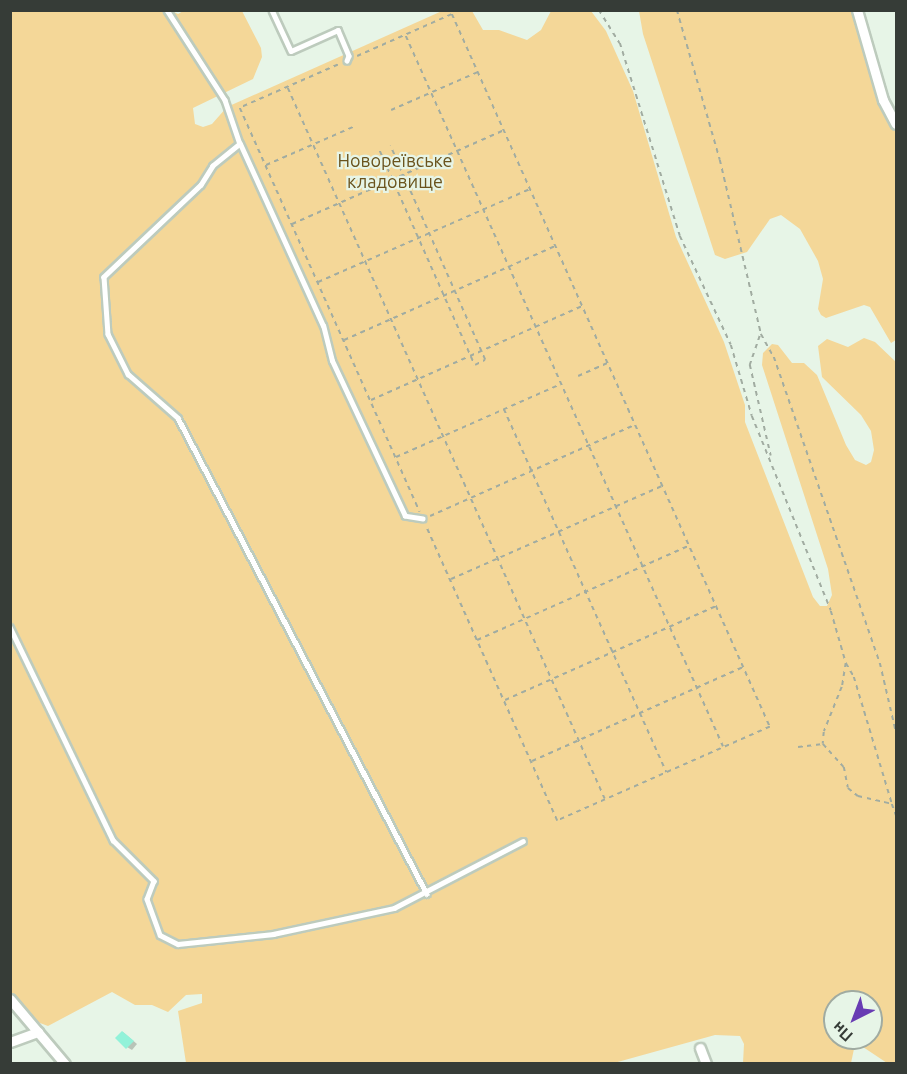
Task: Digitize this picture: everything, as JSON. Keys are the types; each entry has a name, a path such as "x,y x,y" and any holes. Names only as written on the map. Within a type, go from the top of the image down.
{"street":[{"path":"857,10 883,100 897,124"},
{"path":"10,999 65,1064"},
{"path":"10,1042 38,1032"},
{"path":"700,1048 706,1064"}],"lane":[{"path":"167,10 225,100 240,144 323,326 332,360 405,516 423,519"},
{"path":"272,10 291,51 338,30 349,56 347,61"},
{"path":"240,144 213,166 201,185 104,277 108,334 128,374 178,418 427,894"},
{"path":"10,627 112,840 154,881 147,899 160,935 178,944 273,934 394,908 427,894 523,841"}],"path":[{"path":"599,10 620,43 680,236 730,345 752,416 772,460"},
{"path":"677,10 720,160 760,334 774,357 880,663 897,732"},
{"path":"338,65 240,108 557,821 770,727 452,14 356,57"},
{"path":"406,34 724,747"},
{"path":"391,110 478,72"},
{"path":"288,87 605,800"},
{"path":"266,166 353,127"},
{"path":"291,224 504,130"},
{"path":"380,151 476,365 485,360 390,146"},
{"path":"317,283 530,189"},
{"path":"343,340 555,246"},
{"path":"370,400 582,306"},
{"path":"760,334 750,365 772,460 794,526 831,611 897,815"},
{"path":"578,376 608,363"},
{"path":"395,457 561,384"},
{"path":"504,409 666,773"},
{"path":"423,519 635,425"},
{"path":"450,580 662,486"},
{"path":"477,640 689,546"},
{"path":"504,700 716,606"},
{"path":"846,663 842,687 824,732 823,744 843,767 848,788 858,796 892,804"},
{"path":"531,761 743,667"},
{"path":"798,747 823,744"}],"green space":[{"name":"Новореївське кладовище","path":"170,10 178,14 183,11 242,11 261,48 262,57 253,79 193,108 195,124 203,127 212,124 227,107 442,11 472,11 483,30 499,30 527,40 541,30 551,11 591,11 606,31 633,91 676,237 724,342 745,405 745,422 813,597 820,606 827,606 832,595 828,569 762,365 763,353 772,344 778,345 792,363 804,363 817,375 846,445 855,460 866,465 871,462 874,450 871,431 861,415 822,377 818,346 827,339 848,347 864,338 875,342 896,362 896,1063 887,1063 868,1050 883,1050 883,990 823,990 823,1050 854,1050 851,1063 743,1063 744,1044 740,1036 715,1035 614,1063 186,1063 178,1011 202,1003 202,994 186,995 168,1012 152,1005 135,1005 112,992 48,1026 32,1020 10,996 10,11"},
{"path":"639,11 860,11 896,120 896,340 891,343 870,307 864,305 826,318 821,315 818,309 823,279 818,261 800,229 781,215 770,219 747,252 725,259 715,255 643,34"}],"building":[{"path":"122,1031 134,1041 126,1049 115,1038"}]}
